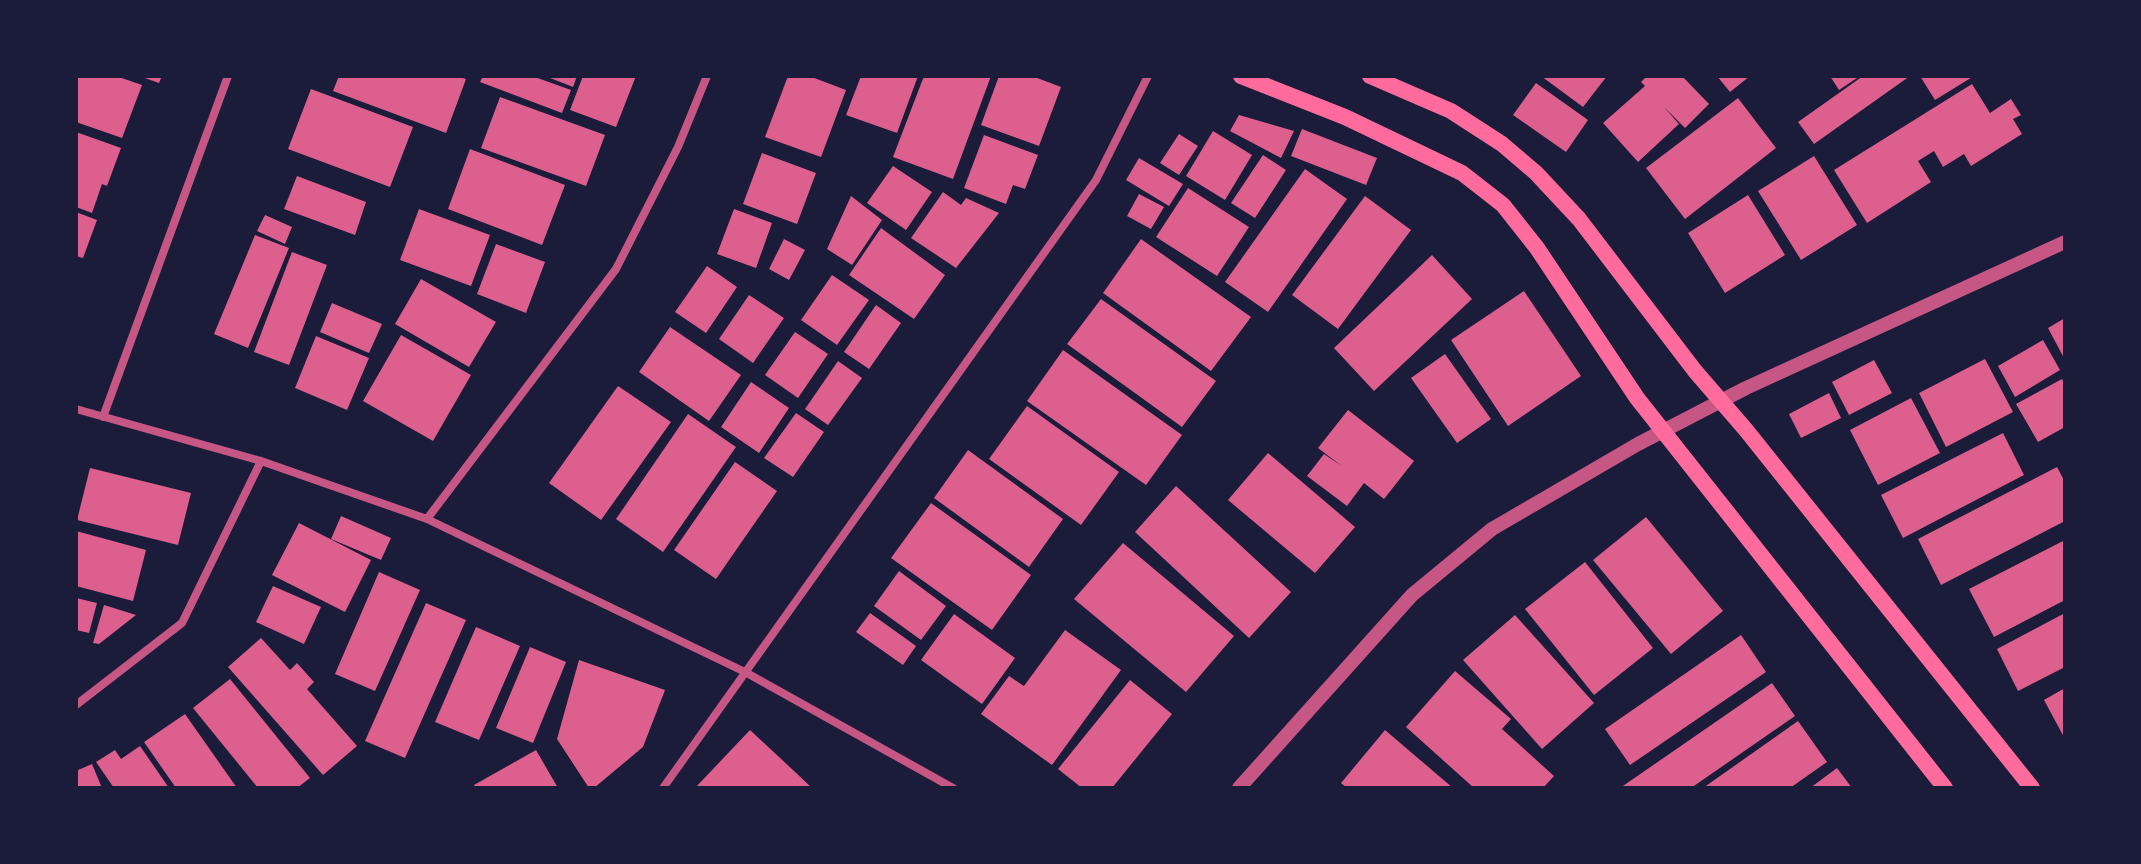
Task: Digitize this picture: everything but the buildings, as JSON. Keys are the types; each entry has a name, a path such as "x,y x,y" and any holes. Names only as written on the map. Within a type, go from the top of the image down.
{"main road":[{"path":"1241,76 1345,117 1462,173 1503,205 1537,248 1637,398 1945,788"},
{"path":"1370,76 1451,111 1502,144 1536,173 1579,219 1685,359 2032,788"}],"street":[{"path":"103,417 228,76"},
{"path":"427,519 616,269 678,147 707,76"},
{"path":"663,788 1096,180 1148,76"},
{"path":"1239,788 1412,595 1492,529 1721,401 2065,242"},
{"path":"76,409 261,461 427,519 745,672 953,788"},
{"path":"76,705 182,623 261,461"}]}
